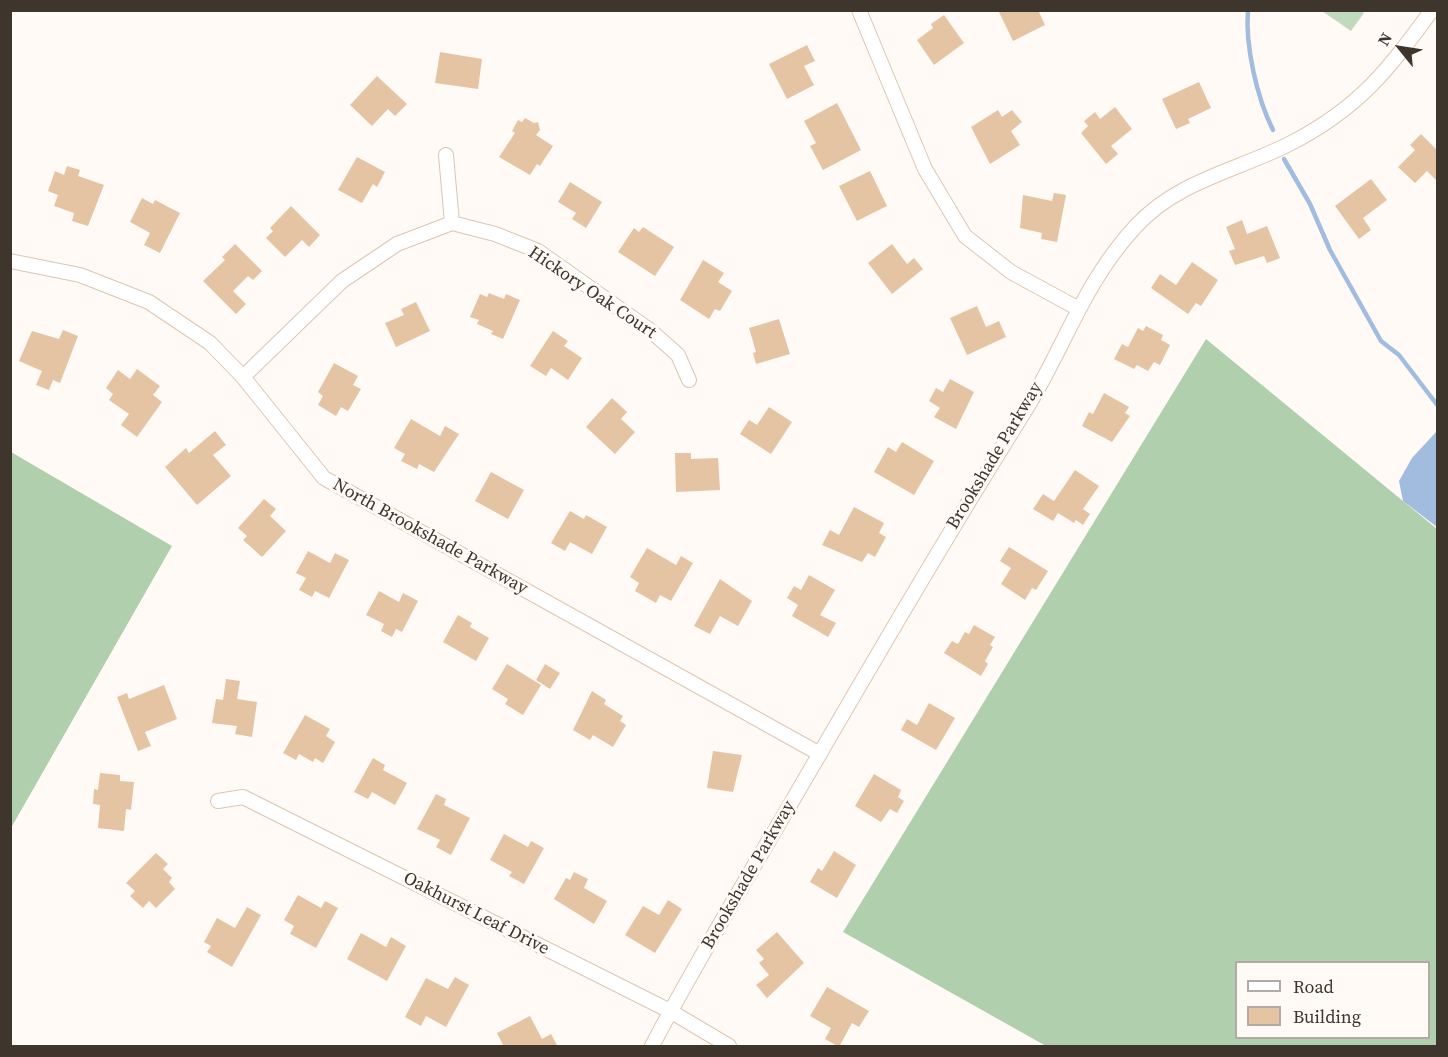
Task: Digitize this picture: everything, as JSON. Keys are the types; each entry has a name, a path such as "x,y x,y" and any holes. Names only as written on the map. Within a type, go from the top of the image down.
{"street":[{"path":"859,10 925,169 965,236 1011,272 1077,308"},
{"name":"Brookshade Parkway","path":"652,1047 670,1011 935,554 1030,404 1077,308 1122,242 1150,212 1179,190 1291,143 1345,110 1386,73 1432,10"},
{"path":"243,377 342,280 397,243 452,223 446,155"},
{"name":"Hickory Oak Court","path":"452,223 495,234 538,251 651,331 678,355 689,380"},
{"name":"North Brookshade Parkway","path":"10,261 80,275 149,302 210,343 243,377 324,478 820,754"},
{"name":"Oakhurst Leaf Drive","path":"218,801 243,797 670,1011 729,1047"}],"green space":[{"path":"1322,11 1361,11 1364,13 1351,31"},
{"path":"1206,339 1437,529 1437,1046 1046,1046 843,932"},
{"path":"11,452 172,546 11,828"}],"water":[{"path":"1437,431 1437,527 1403,501 1399,481 1412,458"}],"building":[{"path":"998,10 1038,10 1045,25 1013,41"},
{"path":"944,15 964,43 934,65 917,40 933,28 931,24"},
{"path":"807,45 815,61 804,66 814,85 787,99 769,64"},
{"path":"440,52 482,59 478,89 435,83"},
{"path":"377,76 407,104 395,116 388,109 372,126 350,105"},
{"path":"1199,82 1211,108 1188,119 1190,123 1176,129 1162,99"},
{"path":"837,103 861,150 823,170 810,146 816,143 804,121"},
{"path":"1115,107 1132,129 1111,146 1118,154 1106,164 1081,133 1088,126 1084,121 1095,112 1100,119"},
{"path":"998,110 1002,117 1012,110 1022,122 1011,131 1020,145 990,164 971,127"},
{"path":"525,118 534,123 538,122 540,130 536,135 553,146 540,166 537,164 530,175 499,157 515,133 512,131 518,120 522,122"},
{"path":"1421,134 1437,150 1437,181 1427,171 1415,183 1398,167 1415,150 1410,145"},
{"path":"357,157 385,172 377,187 373,184 362,203 338,190"},
{"path":"67,166 80,170 78,176 104,185 88,226 72,221 74,213 54,206 58,195 48,191 55,171 64,175"},
{"path":"870,171 887,206 857,221 839,186"},
{"path":"1371,179 1387,200 1363,218 1371,230 1359,239 1335,206"},
{"path":"570,182 602,202 586,228 572,219 576,213 558,202"},
{"path":"1054,193 1066,195 1057,242 1041,239 1042,233 1020,228 1023,195 1052,201"},
{"path":"142,198 153,204 155,200 180,213 160,253 144,245 150,233 130,222"},
{"path":"291,206 320,235 309,247 302,240 285,257 266,238 273,231 270,228"},
{"path":"1242,220 1247,234 1267,226 1280,258 1267,263 1264,256 1235,265 1229,251 1235,249 1226,227"},
{"path":"643,227 674,247 655,276 618,252 634,228 639,232"},
{"path":"235,244 262,271 253,280 248,276 233,291 246,304 236,314 203,281 225,260 222,257"},
{"path":"892,244 907,264 914,258 923,269 892,294 868,263"},
{"path":"703,260 724,273 718,282 732,291 720,311 715,309 709,319 680,300"},
{"path":"1192,262 1218,280 1201,306 1196,303 1188,314 1151,288 1160,274 1176,285"},
{"path":"489,293 504,299 506,294 520,300 503,339 491,334 493,331 477,324 479,320 470,317 480,294 487,297"},
{"path":"416,302 430,331 396,347 385,323 404,315 401,309"},
{"path":"977,306 986,327 999,321 1006,337 967,355 950,318"},
{"path":"779,319 790,354 756,364 753,353 756,352 749,328"},
{"path":"1146,326 1163,335 1161,340 1170,345 1160,365 1154,362 1148,371 1137,365 1134,369 1114,359 1122,344 1128,347 1138,328 1143,331"},
{"path":"63,330 78,336 60,383 53,380 49,390 36,385 42,371 19,361 32,331 59,339"},
{"path":"553,331 568,341 564,346 582,358 568,380 551,368 546,376 530,366"},
{"path":"334,363 358,376 353,385 361,389 348,411 341,407 336,416 318,405 323,396 318,392"},
{"path":"137,369 160,386 153,395 162,402 137,437 121,425 129,414 109,400 113,394 106,388 118,370 130,379"},
{"path":"950,379 974,392 956,429 934,417 940,408 929,401 936,388 943,392"},
{"path":"1104,393 1129,407 1125,413 1130,416 1112,442 1082,426 1089,412 1093,414"},
{"path":"612,398 627,412 621,419 635,432 615,454 586,427"},
{"path":"769,407 792,422 771,454 740,434 749,420 757,425"},
{"path":"411,419 440,436 445,426 459,434 434,472 419,464 417,469 401,461 405,454 394,448"},
{"path":"215,431 226,445 213,455 231,476 197,505 165,467 186,448 189,453"},
{"path":"902,442 934,461 914,495 874,472 888,447 896,452"},
{"path":"675,453 691,453 691,459 718,458 720,490 676,492"},
{"path":"1075,470 1099,486 1083,509 1090,514 1083,525 1076,520 1074,523 1058,513 1053,521 1033,509 1043,494 1054,501"},
{"path":"491,472 524,490 508,519 475,501"},
{"path":"264,499 276,509 270,516 286,531 262,557 243,540 247,536 238,528"},
{"path":"854,507 884,523 879,533 886,537 875,557 868,553 862,562 822,545 830,530 839,535"},
{"path":"570,511 584,519 586,515 607,527 592,554 570,542 565,551 551,543"},
{"path":"1009,547 1048,571 1036,590 1032,588 1025,600 1001,584 1011,568 1000,561"},
{"path":"647,548 676,565 681,556 693,563 671,601 660,595 656,603 635,591 639,583 630,577"},
{"path":"308,551 330,563 335,553 349,560 329,598 315,591 312,597 299,590 306,578 296,573"},
{"path":"809,575 835,590 820,615 836,623 828,637 792,616 798,605 787,598 794,586 801,590"},
{"path":"720,579 752,601 738,626 720,616 710,634 694,626"},
{"path":"379,591 399,602 403,593 418,601 402,632 396,629 392,637 381,631 384,624 366,615"},
{"path":"458,615 472,623 470,627 489,638 476,661 443,642"},
{"path":"974,625 995,637 990,645 993,647 985,661 988,664 981,676 944,653 952,641 958,644 965,632 969,634"},
{"path":"507,664 541,685 523,715 505,704 508,699 492,689"},
{"path":"545,664 560,673 550,689 536,680"},
{"path":"226,679 240,681 237,699 257,702 252,737 235,734 237,726 212,723 216,699 223,700"},
{"path":"164,685 177,719 145,732 151,746 138,751 117,697 127,693 129,699"},
{"path":"592,691 606,700 604,704 623,716 620,721 626,725 613,747 593,735 590,740 573,730"},
{"path":"929,703 955,718 936,750 901,730 907,719 917,725"},
{"path":"305,715 330,729 326,736 335,742 323,763 315,758 313,762 299,754 296,760 283,753"},
{"path":"713,751 742,755 733,792 707,788"},
{"path":"373,758 385,765 383,770 407,783 395,805 372,792 368,799 354,792"},
{"path":"100,773 120,775 120,781 134,782 131,810 126,809 124,831 98,828 100,805 93,804 94,789 98,790"},
{"path":"874,774 901,790 898,797 904,801 897,813 890,809 881,822 855,806"},
{"path":"436,794 446,799 444,805 470,818 451,855 436,847 440,840 417,829"},
{"path":"504,834 528,847 531,841 544,848 524,884 509,876 512,872 490,860"},
{"path":"834,851 856,865 837,898 810,882 818,868 822,871"},
{"path":"156,853 168,864 163,869 172,878 169,882 175,889 156,908 149,901 143,908 130,896 135,891 126,883"},
{"path":"574,872 588,879 584,888 607,901 594,924 554,899 566,878 570,880"},
{"path":"298,895 321,908 325,901 338,908 316,948 290,934 294,926 284,920"},
{"path":"668,900 682,909 655,953 625,935 643,906 659,915"},
{"path":"247,907 261,915 232,967 207,952 211,946 204,942 217,918 235,928"},
{"path":"777,932 804,963 767,998 756,985 769,975 759,963 764,959 756,950"},
{"path":"361,933 386,947 391,937 406,946 387,981 347,959"},
{"path":"455,977 469,985 446,1027 426,1016 421,1026 405,1017 426,978 448,989"},
{"path":"827,987 869,1011 859,1027 852,1023 839,1047 825,1039 831,1028 810,1016"},
{"path":"530,1016 542,1039 551,1034 558,1047 504,1047 497,1033"}],"waterway":[{"path":"1248,10 1248,39 1253,72 1273,130"},
{"path":"1284,159 1310,204 1330,250 1381,341 1399,355 1438,406"}]}
